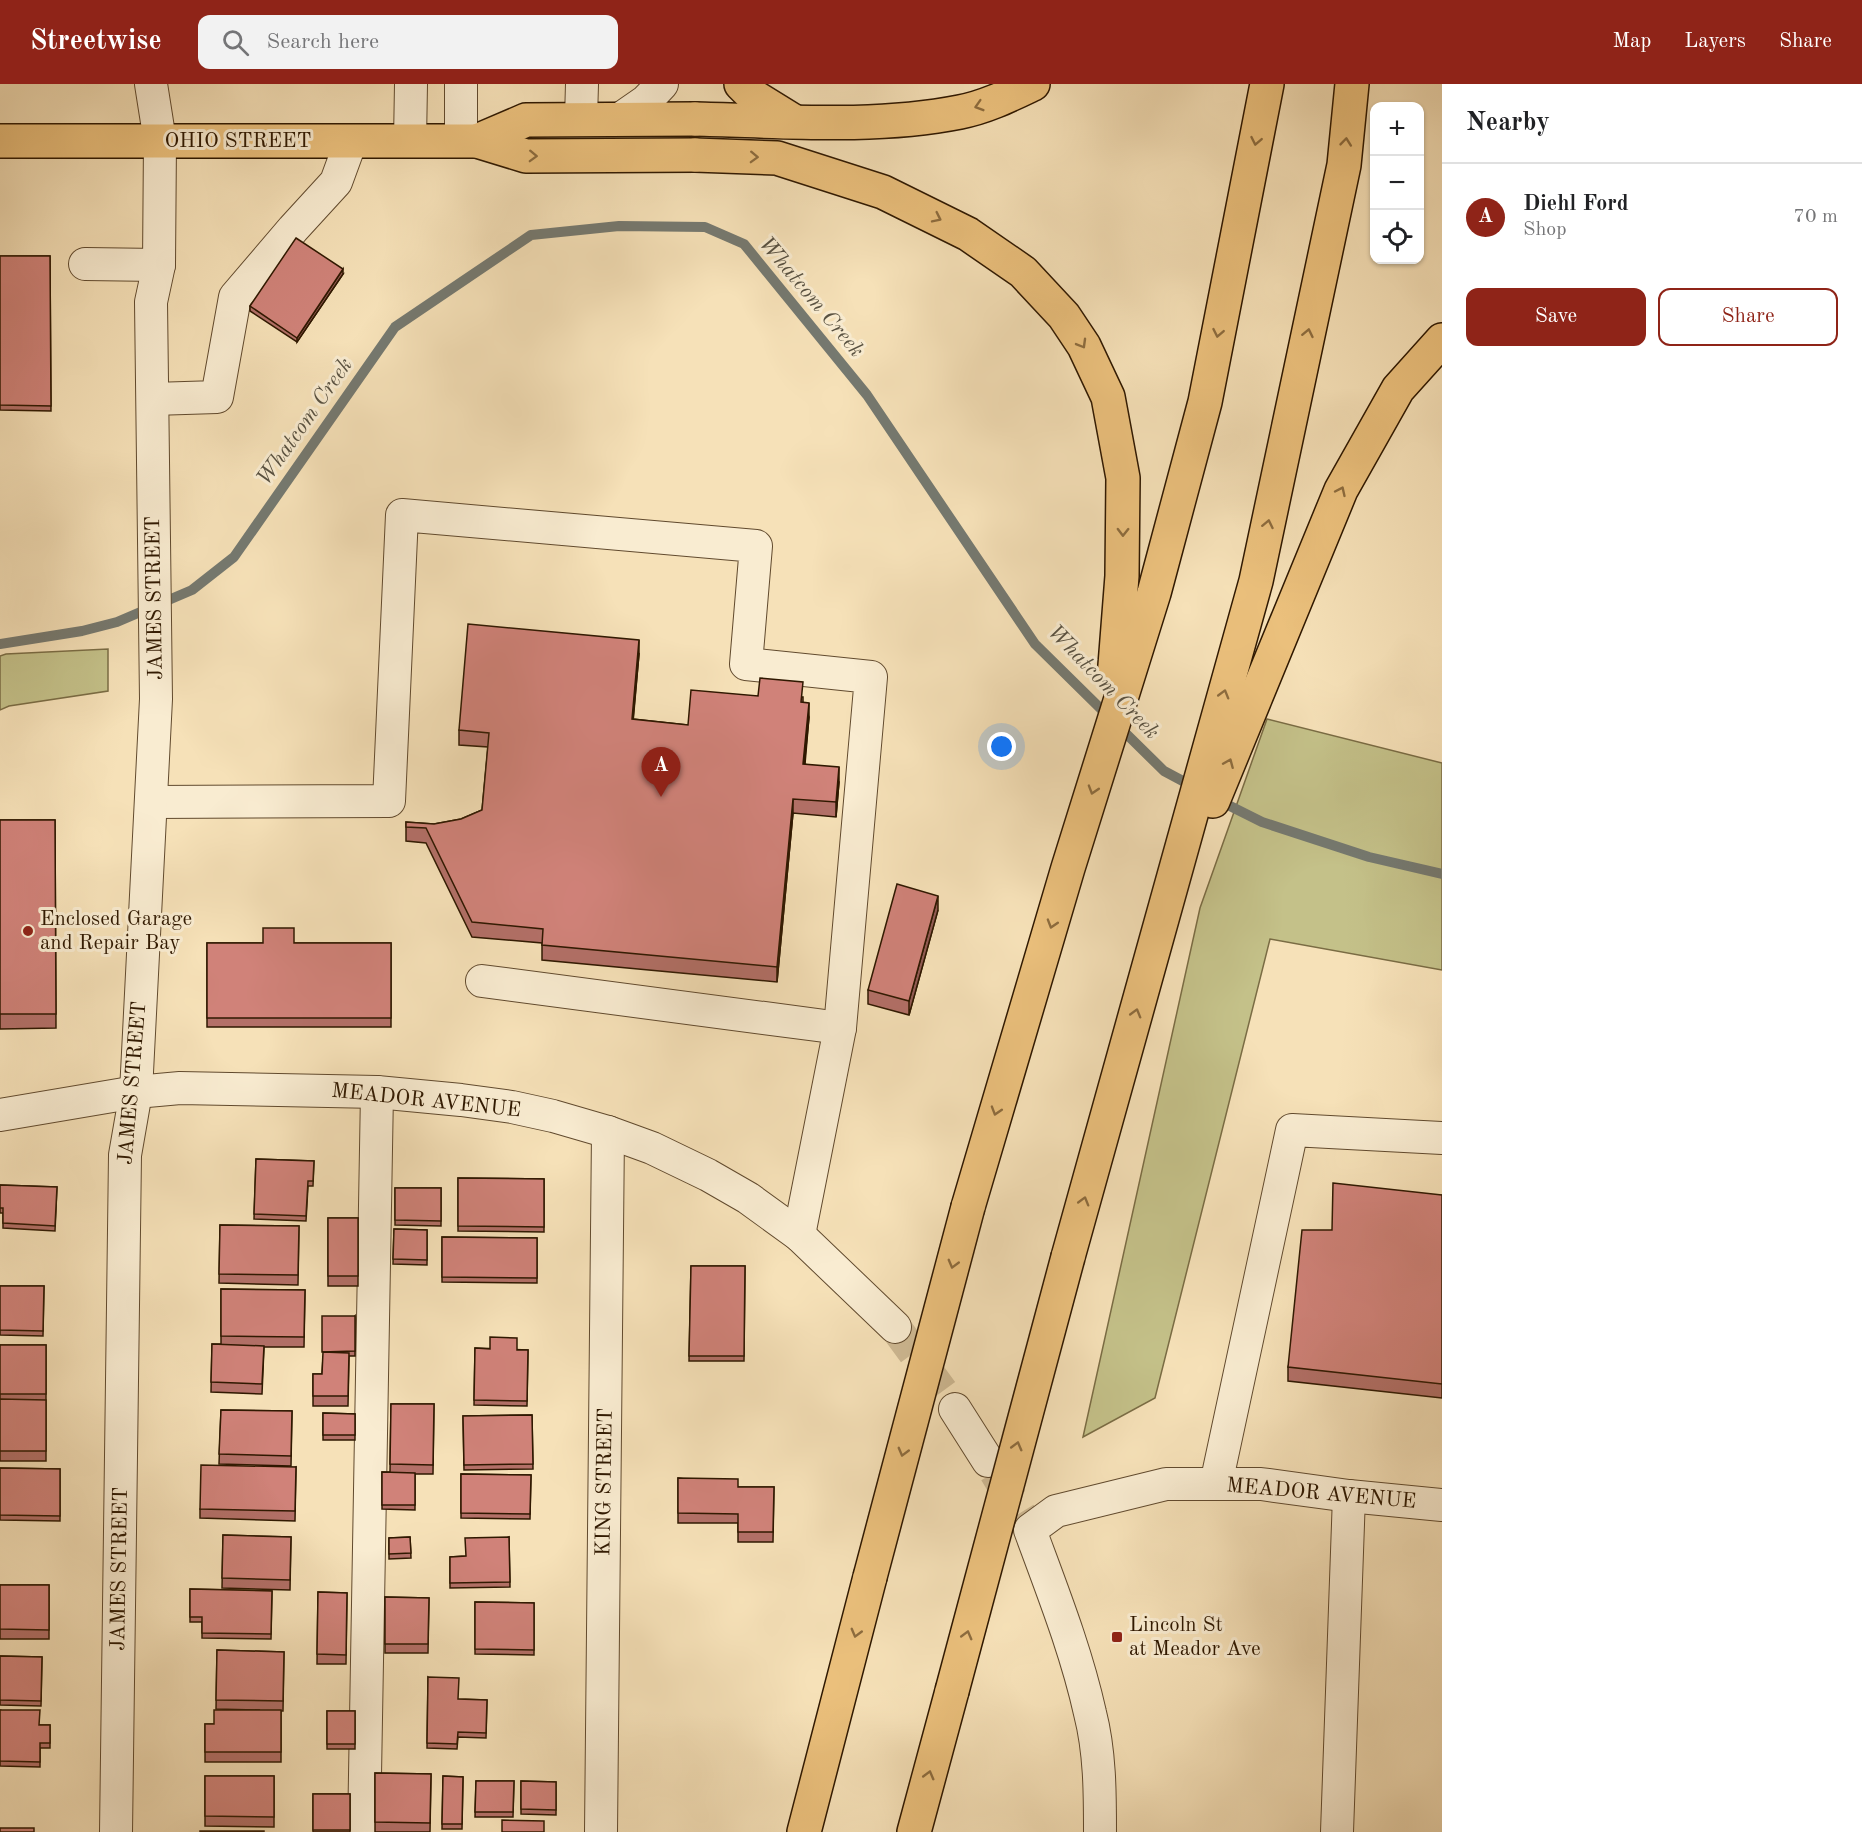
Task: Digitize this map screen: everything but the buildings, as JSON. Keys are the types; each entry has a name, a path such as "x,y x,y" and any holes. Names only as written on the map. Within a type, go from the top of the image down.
{"main road":[{"path":"741,84 753,96 794,121"},
{"name":"OHIO STREET","path":"469,141 526,120 892,121 962,111 1003,99 1033,84"},
{"path":"804,1832 968,1207 1068,868 1154,593 1205,402 1267,84"},
{"path":"914,1832 1068,1257 1256,581 1344,165 1352,84"},
{"name":"OHIO STREET","path":"0,141 469,141 526,156 695,155 777,158 884,192 968,234 1023,272 1064,316 1084,346 1107,397 1123,478 1122,576 1110,734"},
{"path":"1158,933 1341,490 1398,389 1442,340"}],"street":[{"name":"JAMES STREET","path":"116,1832 125,1155 136,1092 156,699 152,303 159,265 160,141 151,84"},
{"path":"410,141 411,84"},
{"path":"461,84 469,141"},
{"path":"581,119 582,84"},
{"path":"620,119 646,101 662,84"},
{"path":"153,399 217,398 235,297 336,182 351,141"},
{"path":"85,264 159,265"},
{"path":"151,802 389,801 402,515 756,546 746,664 871,677 840,1028 799,1234"},
{"path":"482,981 840,1028"},
{"name":"MEADOR AVENUE","path":"0,1114 136,1092 180,1088 377,1092 461,1100 512,1107 553,1116 652,1148 708,1175 748,1198 799,1234 895,1327"},
{"path":"364,1832 377,1092"},
{"path":"1216,1484 1292,1130 1442,1138"},
{"name":"KING STREET","path":"601,1832 608,1132"},
{"path":"955,1409 988,1461"},
{"name":"MEADOR AVENUE","path":"1100,1832 1100,1784 1091,1715 1070,1638 1030,1530 1056,1511 1166,1485 1261,1484 1442,1505"},
{"path":"1337,1832 1349,1496"}],"shaded area":[{"path":"108,649 108,691 9,706 0,710 0,656"},
{"path":"1267,719 1442,763 1442,970 1270,939 1155,1398 1083,1437 1200,908"}],"waterway":[{"name":"Whatcom Creek","path":"0,644 82,631 117,622 192,590 234,557 395,327 531,235 619,226 705,227 744,244 867,395 1035,644 1164,771 1194,787"},
{"name":"Whatcom Creek","path":"1218,800 1262,822 1369,857 1442,874"}],"tunnel":[{"path":"895,1327 955,1409"},
{"path":"995,1472 1030,1530"}],"place":[{"name":"Diehl Ford","path":"661,797"},
{"name":"Enclosed Garage and Repair Bay","path":"28,931"},
{"name":"Lincoln St at Meador Ave","path":"1117,1637"}]}
